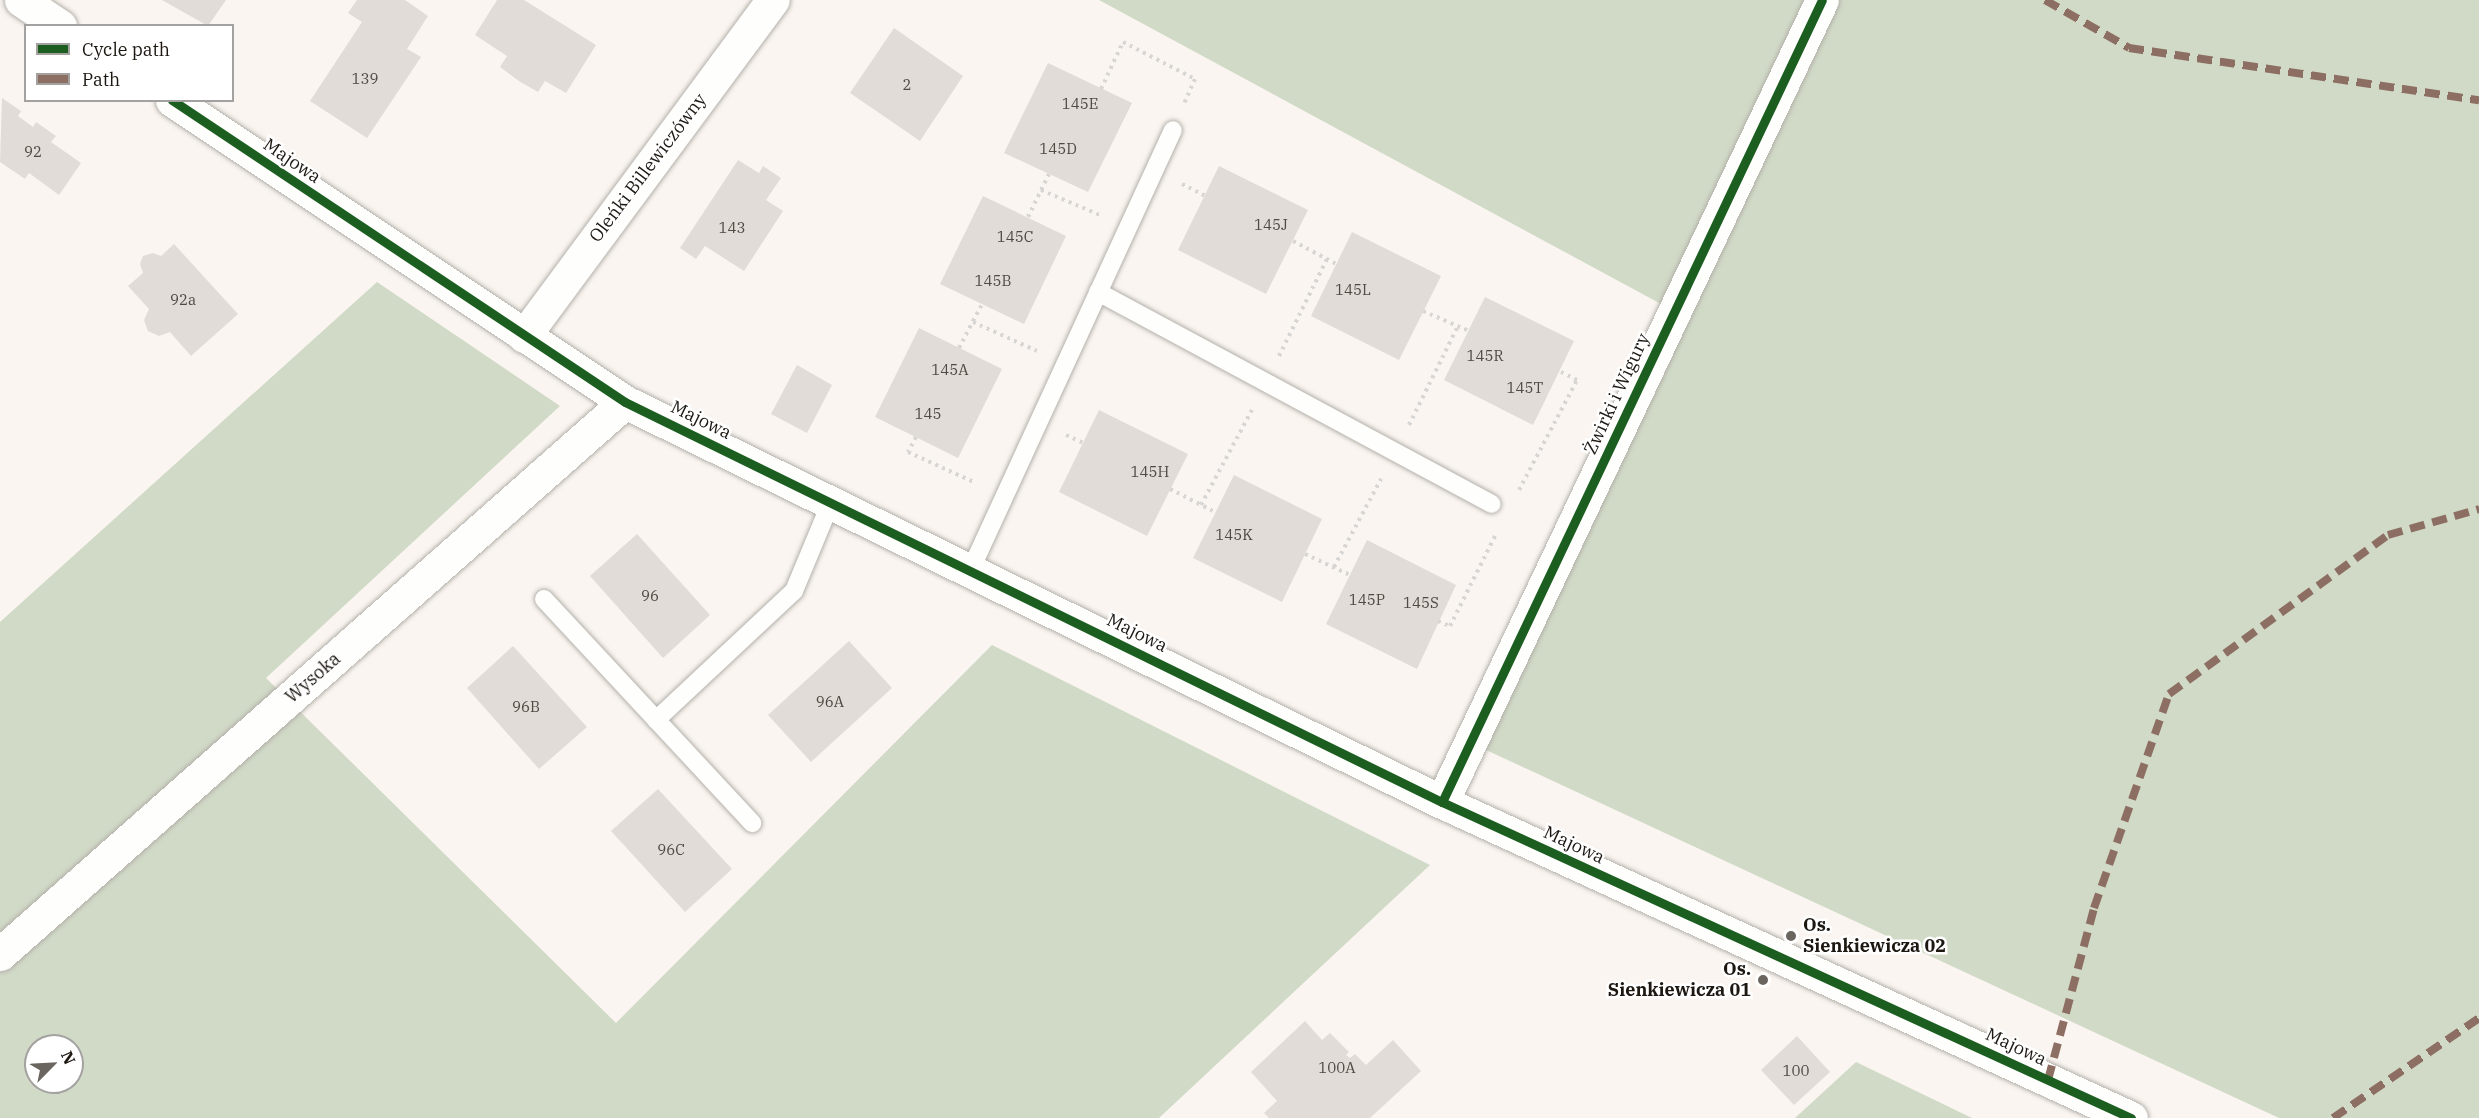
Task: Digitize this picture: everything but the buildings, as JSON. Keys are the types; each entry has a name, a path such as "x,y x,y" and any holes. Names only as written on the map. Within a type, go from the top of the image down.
{"street":[{"path":"21,0 57,24"},
{"name":"Oleńki Billewiczówny","path":"524,336 773,0"},
{"name":"Żwirki i Wigury","path":"1442,802 1821,0"},
{"name":"Majowa","path":"175,102 625,402 971,569 1442,802 2131,1118"},
{"name":"Wysoka","path":"0,954 625,402"}],"lane":[{"path":"971,569 1173,130"},
{"path":"1098,292 1500,508"},
{"path":"656,720 794,591 831,502"},
{"path":"544,599 752,823"}],"path":[{"path":"1101,88 1123,42 1195,79 1173,130"},
{"path":"1028,217 1049,174"},
{"path":"1041,190 1128,227"},
{"path":"1293,241 1336,264"},
{"path":"959,348 982,304"},
{"path":"1423,311 1469,331"},
{"path":"973,322 1065,364"},
{"path":"1438,621 1450,626 1500,508 1576,380 1559,371"},
{"path":"916,437 908,452 1005,495"},
{"path":"1170,489 1215,512"},
{"path":"1305,554 1350,575"}],"green space":[{"path":"1099,0 2479,0 2479,1118 2279,1118 1484,749 1685,317"},
{"path":"377,282 560,406 266,678 616,1023 992,645 1430,865 1159,1118 0,1118 0,622"},
{"path":"1856,1062 1972,1118 1795,1118"}],"marked path":[{"path":"2045,0 2129,48 2479,100"},
{"path":"2048,1080 2094,908 2169,694 2388,535 2479,509"},
{"path":"2333,1118 2479,1018"}],"cycle path":[{"path":"1442,802 1822,0"},
{"path":"175,102 625,402 1442,802 2131,1118"}],"place":[{"name":"Os. Sienkiewicza 02","path":"1791,936"},
{"name":"Os. Sienkiewicza 01","path":"1763,980"}]}
